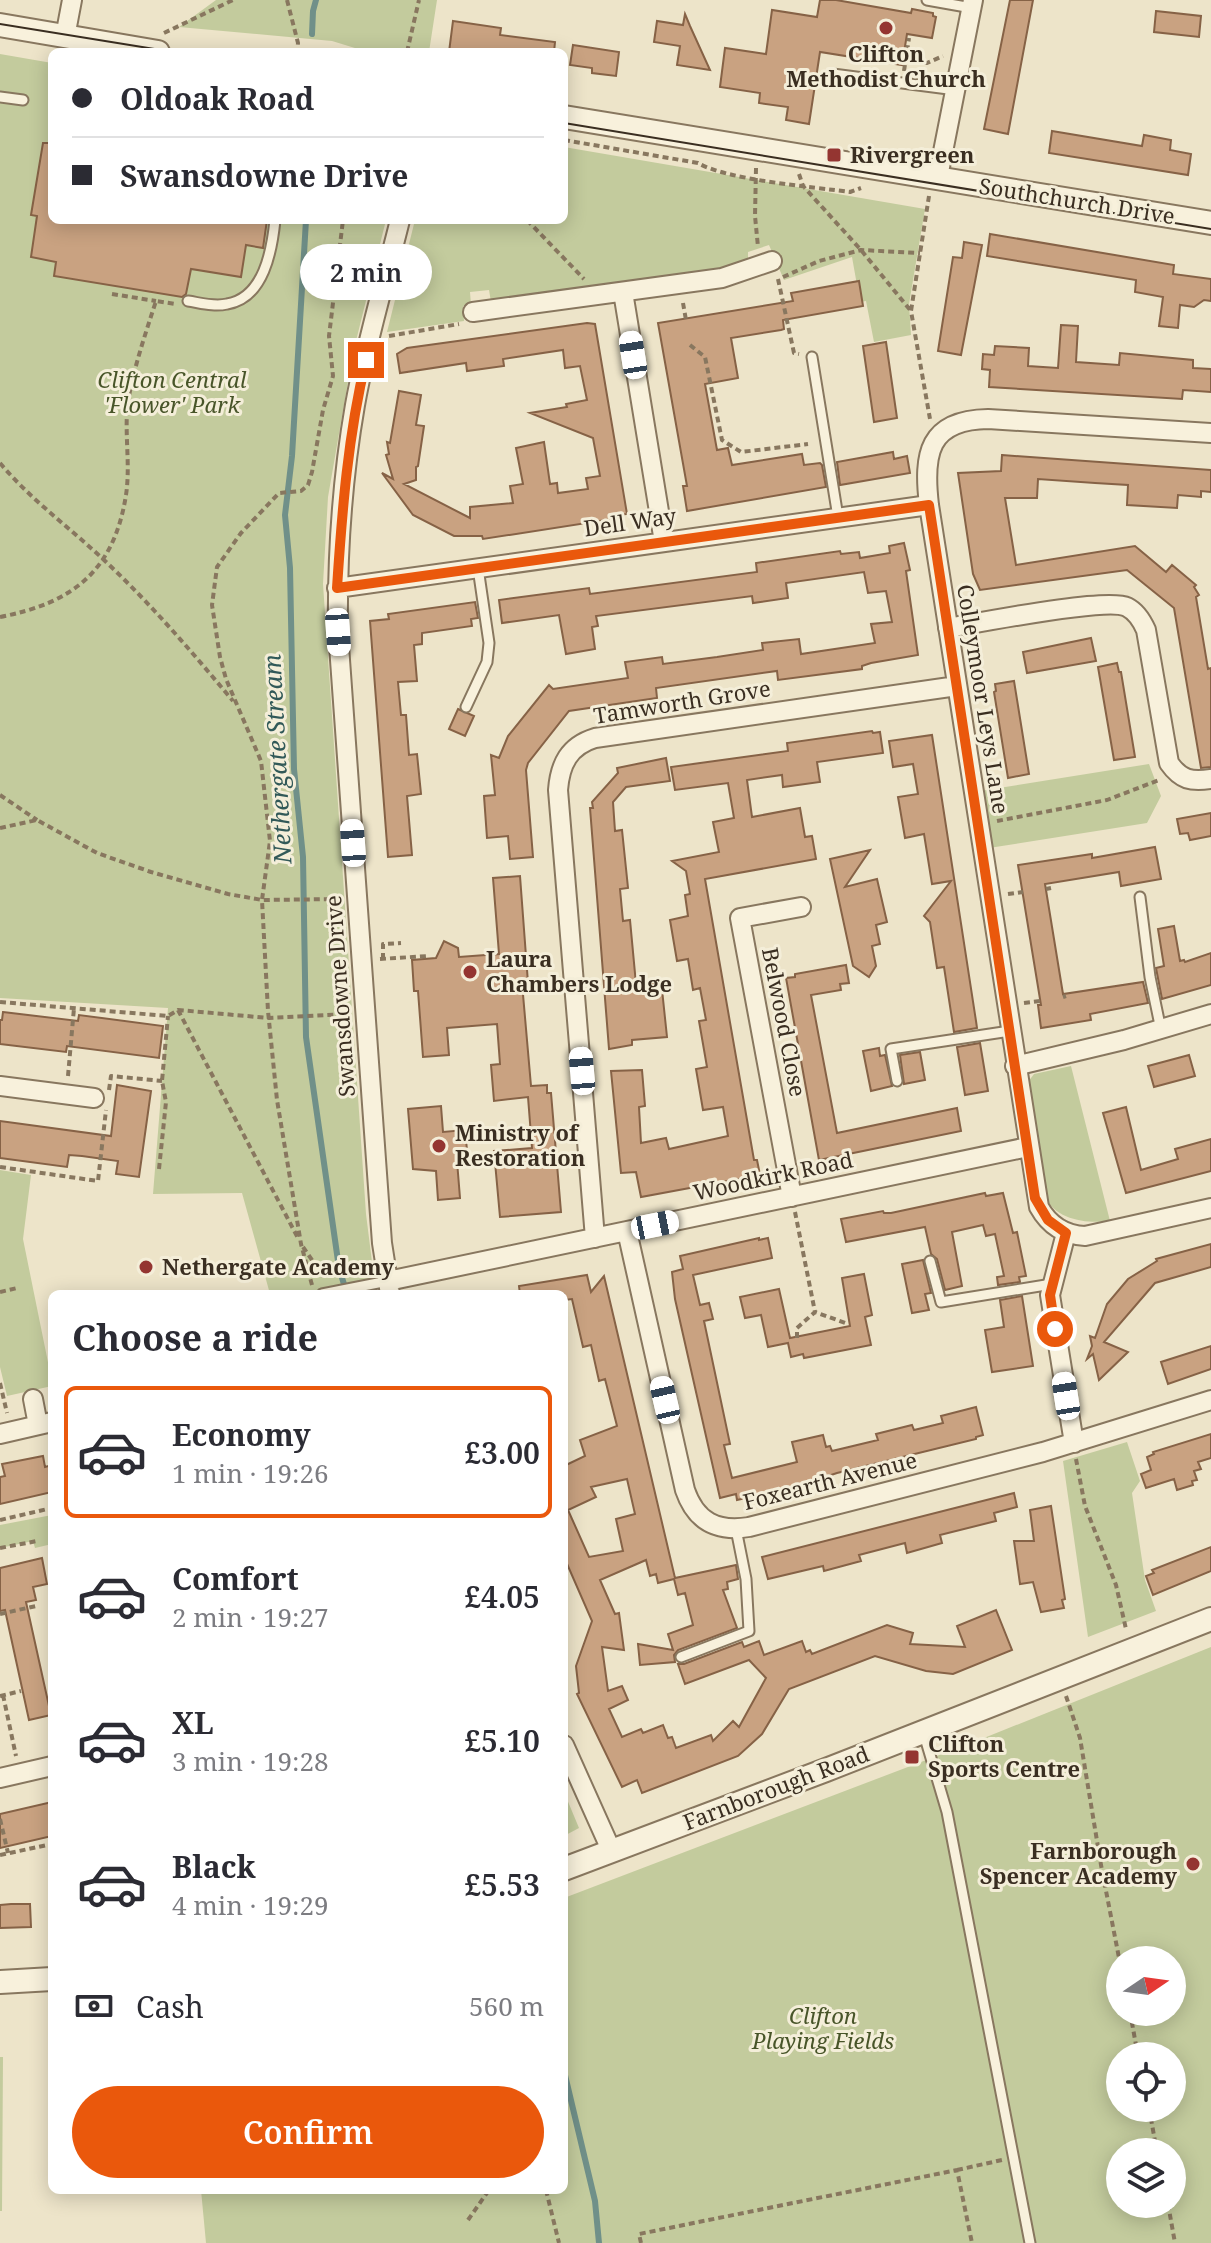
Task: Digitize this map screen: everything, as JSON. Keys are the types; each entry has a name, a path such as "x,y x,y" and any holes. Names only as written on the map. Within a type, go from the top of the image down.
{"street":[{"path":"65,37 72,0"},
{"path":"934,187 973,4"},
{"path":"0,25 132,48"},
{"name":"Southchurch Drive","path":"568,118 934,187 1211,223"},
{"name":"Swansdowne Drive","path":"389,1288 382,1243 337,588 343,496 355,403 399,224"},
{"path":"478,305 623,292 722,278 771,265"},
{"path":"623,292 664,542"},
{"path":"942,433 966,420 988,419 1211,433"},
{"name":"Colleymoor Leys Lane","path":"942,433 932,447 926,466 929,505 1015,1066 1039,1207 1048,1220 1066,1233"},
{"name":"Dell Way","path":"337,588 929,505"},
{"path":"948,628 1100,604 1128,607 1146,630 1167,754 1174,770 1191,781 1211,779"},
{"name":"Tamworth Grove","path":"595,1238 558,790 561,771 569,753 595,738 957,686"},
{"name":"Belwood Close","path":"792,1197 740,918 801,907"},
{"path":"1015,1066 1161,1030 1211,1014"},
{"path":"0,1086 81,1092"},
{"name":"Woodkirk Road","path":"389,1288 595,1238 1028,1147"},
{"path":"1074,1443 1051,1308 1052,1284 1066,1233 1085,1236 1100,1234 1211,1208"},
{"name":"Foxearth Avenue","path":"627,1231 689,1502 696,1514 706,1522 724,1529 736,1529 1074,1443 1211,1400"},
{"path":"5,1432 45,1423 33,1399"},
{"name":"Farnborough Road","path":"568,1868 1211,1619"},
{"path":"568,1754 612,1852"},
{"path":"0,1778 48,1767"},
{"path":"0,1982 48,1979"}],"lane":[{"path":"927,0 973,4"},
{"path":"833,74 956,90"},
{"path":"0,97 23,100"},
{"path":"188,301 218,305 241,299 257,282 271,257 275,224"},
{"path":"812,357 838,517"},
{"path":"466,707 487,662 489,643 478,568"},
{"path":"1140,897 1150,977 1161,1030"},
{"path":"897,1081 891,1049 1010,1031"},
{"path":"930,1261 941,1302 1052,1284"},
{"path":"340,1290 389,1288"},
{"path":"681,1657 749,1631 746,1579 736,1529"},
{"path":"923,1731 947,1812 1030,2243"}],"path":[{"path":"157,48 158,36 197,20 233,0"},
{"path":"287,0 297,48"},
{"path":"408,48 419,0"},
{"path":"902,83 909,38"},
{"path":"907,53 927,63 943,56 947,38 965,42"},
{"path":"568,141 698,163 708,169 803,186 850,192 861,188"},
{"path":"894,150 931,152"},
{"path":"756,166 756,238 771,265 794,353 812,357"},
{"path":"799,173 803,186 911,311"},
{"path":"934,187 911,311 930,424 942,433"},
{"path":"314,1290 301,1244 277,1100 262,900 270,841 261,761 220,657 212,605 217,567 251,522 275,496 283,492 301,491 308,485 333,376 329,336 343,224"},
{"path":"531,224 600,295"},
{"path":"771,265 819,261 861,250 920,253"},
{"path":"112,294 179,304 188,301"},
{"path":"0,617 33,611 61,598 94,574 113,540 126,495 128,397 156,301"},
{"path":"371,339 467,323 478,305"},
{"path":"690,345 705,357 722,440 741,452 808,444"},
{"path":"0,463 18,484 103,559 169,626 238,706"},
{"path":"978,824 1107,800 1155,783 1174,770"},
{"path":"0,795 37,820 97,853 195,885 262,900 357,899"},
{"path":"0,828 37,820"},
{"path":"383,959 383,944 401,943"},
{"path":"361,960 428,956"},
{"path":"0,1002 168,1016 178,1010 269,1018 365,1013"},
{"path":"74,1008 81,1092"},
{"path":"178,1010 301,1244 333,1290"},
{"path":"159,1169 166,1102 162,1081 168,1016"},
{"path":"0,1167 98,1181 111,1076 162,1081"},
{"path":"792,1197 815,1312"},
{"path":"0,1292 17,1288"},
{"path":"815,1312 848,1324"},
{"path":"797,1338 797,1328 815,1312"},
{"path":"0,1383 5,1432"},
{"path":"1074,1443 1085,1506 1116,1585 1126,1629"},
{"path":"0,1520 48,1509"},
{"path":"0,1548 37,1541"},
{"path":"0,1614 36,1606"},
{"path":"1058,1679 1080,1738 1117,1946"},
{"path":"20,1774 2,1695 21,1691"},
{"path":"0,1819 8,1853"},
{"path":"0,1855 48,1845"},
{"path":"641,2243 639,2234 1013,2158"},
{"path":"957,2170 972,2243"},
{"path":"468,2220 486,2194"},
{"path":"547,2194 559,2243"},
{"path":"1171,2218 1175,2243"}],"green space":[{"path":"216,0 437,0 430,48 355,48 332,41 179,27"},
{"name":"Clifton Central 'Flower' Park","path":"0,54 48,62 48,224 385,224 353,353 328,497 323,584 366,1214 376,1290 269,1290 242,1193 153,1194 168,1008 0,998"},
{"path":"568,148 925,209 909,304 911,335 874,342 866,301 860,302 852,257 784,280 769,245 748,252 748,263 720,272 491,302 489,290 470,292 471,305 463,306 464,321 387,332 414,224 568,224"},
{"path":"1149,764 1161,796 1147,823 989,848 980,791"},
{"path":"1071,1066 1110,1221 1073,1219 1056,1210 1045,1196 1028,1082 1034,1074"},
{"path":"0,1170 31,1175 23,1239 48,1362 48,1387 7,1396 0,1367"},
{"path":"1127,1442 1140,1481 1132,1493 1145,1580 1156,1611 1088,1637 1063,1461"},
{"path":"48,1516 48,1545 35,1548 33,1541 0,1548 0,1525"},
{"name":"Clifton Playing Fields","path":"1211,1647 1211,2243 206,2243 201,2194 568,2194 568,1896 984,1738"},
{"path":"568,1802 579,1828 568,1834"},
{"path":"0,2057 3,2057 2,2211 0,2211"}],"building":[{"path":"820,0 911,13 912,9 933,13 936,17 932,38 907,34 902,65 820,52 809,124 786,120 788,107 759,103 760,93 720,87 725,48 766,54 772,10 817,17"},
{"path":"1010,0 1033,0 1008,134 984,129"},
{"path":"1156,11 1201,16 1199,37 1154,32"},
{"path":"685,14 710,70 677,65 680,46 654,42 657,21 683,25"},
{"path":"453,21 501,28 500,35 555,42 554,48 450,48"},
{"path":"573,45 619,52 616,76 592,73 592,68 570,65"},
{"path":"1052,131 1142,146 1144,135 1171,140 1170,150 1191,154 1188,175 1049,153"},
{"path":"43,143 48,143 48,224 266,224 263,248 246,245 241,277 191,269 186,294 182,297 54,276 56,262 31,257 37,216 31,215"},
{"path":"990,234 1174,265 1173,274 1211,279 1211,301 1204,300 1194,307 1180,305 1178,328 1159,326 1163,297 1135,292 1136,280 987,256"},
{"path":"964,242 982,245 961,355 938,351 953,257 962,258"},
{"path":"859,281 863,306 783,320 784,329 731,338 738,378 705,384 717,450 728,448 732,465 802,454 804,465 822,465 826,487 687,511 683,486 687,486 658,323 793,301 791,293"},
{"path":"595,324 627,514 619,515 619,518 483,539 482,536 454,536 413,515 382,473 393,479 386,455 389,454 387,442 390,443 399,391 421,395 416,425 424,426 416,480 404,484 470,518 470,507 513,503 510,486 523,484 516,448 544,442 550,484 557,483 558,493 588,489 586,478 600,476 593,438 530,413 587,400 580,366 565,368 563,350 503,359 504,366 467,371 466,363 400,373 397,354 407,348"},
{"path":"1061,325 1078,326 1076,362 1119,365 1120,353 1193,360 1193,368 1211,369 1211,392 1183,390 1182,399 989,387 990,370 982,369 983,354 994,355 995,346 1029,348 1028,366 1058,368"},
{"path":"886,342 897,418 874,422 863,346"},
{"path":"893,452 894,459 907,456 910,473 840,485 837,462"},
{"path":"1002,455 1211,470 1211,492 1201,491 1201,497 1178,495 1177,508 1127,505 1128,485 1038,479 1037,498 1005,498 1016,565 1135,546 1166,572 1172,565 1196,585 1208,669 1211,668 1211,767 1201,768 1174,608 1127,570 980,590 973,574 958,473 1001,471"},
{"path":"904,543 910,570 906,571 918,655 871,663 862,666 862,669 778,680 777,671 656,688 657,698 569,711 528,763 526,770 533,857 510,859 508,836 487,838 484,796 495,795 491,755 499,758 508,736 549,685 553,689 628,678 625,662 662,657 663,664 717,657 763,650 762,643 799,639 801,654 875,643 871,624 892,622 886,591 868,593 864,572 786,583 788,598 753,603 752,596 596,616 598,626 592,627 595,649 566,654 559,615 502,623 499,600 589,588 590,594 757,572 756,563 840,551 841,554 859,552 860,558 890,553 889,546"},
{"path":"475,602 478,618 471,619 472,626 422,633 422,644 414,645 417,681 398,682 401,715 406,715 409,755 417,754 421,794 407,796 412,855 388,857 370,621 389,619 388,614"},
{"path":"1091,638 1096,661 1027,673 1023,652"},
{"path":"1117,663 1135,757 1114,760 1098,667"},
{"path":"1014,681 1029,774 1008,778 994,692 995,684"},
{"path":"458,709 474,716 465,736 449,729"},
{"path":"880,732 883,753 817,762 820,782 783,787 782,775 747,780 752,817 800,808 805,837 812,836 816,859 705,879 754,1160 757,1160 760,1175 641,1197 636,1172 621,1173 611,1071 642,1070 645,1106 639,1107 641,1143 666,1138 669,1149 728,1136 723,1107 703,1110 696,1069 707,1067 699,1021 706,1020 700,988 693,990 688,959 677,961 670,920 688,916 685,895 690,894 686,871 672,861 719,852 713,822 734,818 728,783 675,790 671,767 788,751 787,743"},
{"path":"932,735 977,1028 954,1032 944,967 937,968 930,922 924,916 951,881 932,884 924,834 905,838 898,797 918,794 913,764 893,767 889,741"},
{"path":"666,758 670,781 626,787 613,802 615,831 622,830 628,888 620,889 623,921 630,920 636,984 661,980 667,1037 632,1040 632,1045 609,1049 590,808 618,773 617,768"},
{"path":"1211,813 1211,836 1190,840 1188,833 1180,834 1177,819"},
{"path":"1155,847 1161,879 1121,886 1119,872 1045,884 1063,994 1143,982 1148,1003 1090,1014 1091,1020 1041,1028 1038,1005 1041,1005 1018,865 1092,854 1092,858"},
{"path":"870,850 845,887 877,879 887,922 876,925 880,944 872,946 876,966 869,977 853,966 830,859"},
{"path":"520,876 528,983 522,983 531,1086 547,1085 547,1093 551,1093 561,1212 500,1217 494,1151 532,1148 528,1097 494,1101 491,1065 500,1064 497,1024 447,1028 449,1055 423,1057 418,991 414,991 412,960 436,958 444,941 458,948 459,957 499,954 493,878"},
{"path":"1174,926 1180,961 1211,953 1211,985 1162,999 1156,968 1164,966 1158,929"},
{"path":"846,965 849,983 840,984 841,990 811,995 837,1133 957,1108 961,1131 819,1160 786,978"},
{"path":"3,1012 78,1021 79,1015 163,1026 159,1058 67,1046 66,1052 0,1044"},
{"path":"980,1043 988,1091 965,1095 957,1047"},
{"path":"879,1048 880,1056 885,1055 892,1086 871,1091 863,1051"},
{"path":"920,1052 925,1080 904,1084 900,1055"},
{"path":"1189,1055 1195,1076 1154,1087 1148,1066"},
{"path":"117,1085 151,1091 139,1177 116,1174 118,1161 82,1156 69,1155 67,1167 0,1158 0,1121 111,1136"},
{"name":"Ministry of Restoration","path":"441,1106 443,1132 465,1130 468,1160 457,1161 460,1198 438,1200 436,1171 413,1169 408,1109"},
{"path":"1126,1107 1141,1170 1178,1159 1175,1149 1211,1139 1211,1171 1126,1193 1103,1113"},
{"path":"985,1193 986,1196 1003,1193 1013,1233 1017,1232 1026,1276 1019,1277 1020,1282 998,1285 997,1277 1004,1276 995,1234 986,1236 983,1225 952,1232 962,1286 945,1290 937,1259 931,1254 925,1227 846,1242 841,1219 883,1211 891,1213"},
{"path":"768,1238 772,1258 693,1275 700,1305 709,1303 713,1319 704,1321 730,1444 724,1445 732,1478 797,1462 792,1442 823,1435 826,1447 830,1446 832,1451 878,1440 876,1434 912,1425 914,1430 943,1423 941,1416 976,1407 983,1435 837,1473 828,1476 828,1479 737,1500 736,1494 720,1498 675,1299 672,1272 683,1269 680,1256"},
{"path":"1211,1244 1211,1267 1155,1283 1104,1342 1128,1352 1099,1380 1093,1354 1087,1359 1092,1346 1090,1336 1095,1338 1107,1304 1128,1279 1156,1259"},
{"path":"923,1260 931,1293 925,1294 929,1310 912,1313 902,1264"},
{"path":"864,1274 872,1315 865,1317 871,1345 804,1358 803,1354 791,1357 788,1343 768,1347 761,1315 745,1318 740,1297 779,1289 790,1338 850,1326 842,1278"},
{"path":"587,1275 591,1292 604,1276 675,1578 736,1565 738,1579 727,1582 728,1589 723,1590 737,1628 678,1650 674,1655 675,1662 640,1665 638,1644 673,1650 668,1634 693,1625 685,1593 678,1595 674,1579 658,1583 656,1574 650,1576 646,1560 600,1580 615,1614 619,1613 624,1650 602,1647 608,1691 622,1686 628,1700 609,1709 622,1737 663,1725 676,1748 711,1735 713,1741 733,1721 739,1727 766,1678 749,1660 685,1684 678,1664 742,1642 744,1647 759,1641 764,1655 802,1641 806,1652 810,1650 812,1654 887,1625 913,1633 910,1644 965,1647 957,1626 996,1610 1012,1650 953,1674 926,1671 875,1656 789,1689 762,1734 738,1756 642,1793 637,1780 622,1787 577,1694 576,1666 592,1621 568,1566 568,1510 568,1464 585,1456 580,1440 617,1426 605,1379 599,1381 591,1345 583,1347 572,1299 568,1300 568,1290 520,1290 519,1286","holes":["627,1479 635,1514 616,1519 623,1551 589,1557 568,1510 596,1497 591,1487"]},
{"path":"1022,1296 1033,1366 992,1372 985,1330 1004,1327 1000,1300"},
{"path":"1211,1346 1211,1369 1168,1384 1161,1362"},
{"path":"1211,1434 1211,1458 1198,1462 1201,1469 1194,1471 1197,1480 1192,1481 1193,1485 1177,1490 1174,1479 1146,1488 1141,1474 1151,1470 1147,1457 1153,1452"},
{"path":"43,1456 45,1467 48,1466 48,1493 0,1504 0,1477 5,1476 2,1464"},
{"path":"1014,1493 1017,1507 994,1513 996,1521 940,1535 942,1543 907,1553 905,1543 859,1555 861,1561 824,1571 823,1566 768,1579 762,1557"},
{"path":"1051,1506 1065,1599 1062,1600 1064,1608 1041,1612 1033,1582 1020,1584 1014,1541 1034,1541 1030,1510"},
{"path":"1211,1547 1211,1571 1153,1595 1146,1576 1154,1573 1152,1570"},
{"path":"42,1558 47,1584 33,1587 36,1600 26,1602 48,1701 48,1716 29,1720 5,1610 0,1611 0,1568"},
{"path":"48,1803 48,1837 0,1848 0,1814"},
{"path":"30,1904 31,1927 0,1928 0,1905"}],"waterway":[{"name":"Nethergate Stream","path":"312,34 316,0"},
{"name":"Nethergate Stream","path":"306,224 292,456 285,515 290,568 294,769 303,857 306,1037 339,1268 346,1290"},
{"name":"Nethergate Stream","path":"568,2088 595,2201 599,2243"}],"tram line":[{"path":"0,24 148,48"},
{"path":"568,124 1211,229"}],"place":[{"name":"Clifton Methodist Church","path":"886,28"},
{"name":"Rivergreen","path":"834,155"},
{"name":"Laura Chambers Lodge","path":"470,972"},
{"name":"Ministry of Restoration","path":"439,1146"},
{"name":"Nethergate Academy","path":"146,1267"},
{"name":"Clifton Sports Centre","path":"912,1757"},
{"name":"Farnborough Spencer Academy","path":"1193,1864"}],"route":[{"path":"366,360 355,403 343,496 337,588 929,505 1035,1198 1048,1220 1066,1233 1050,1295 1055,1329"}]}
